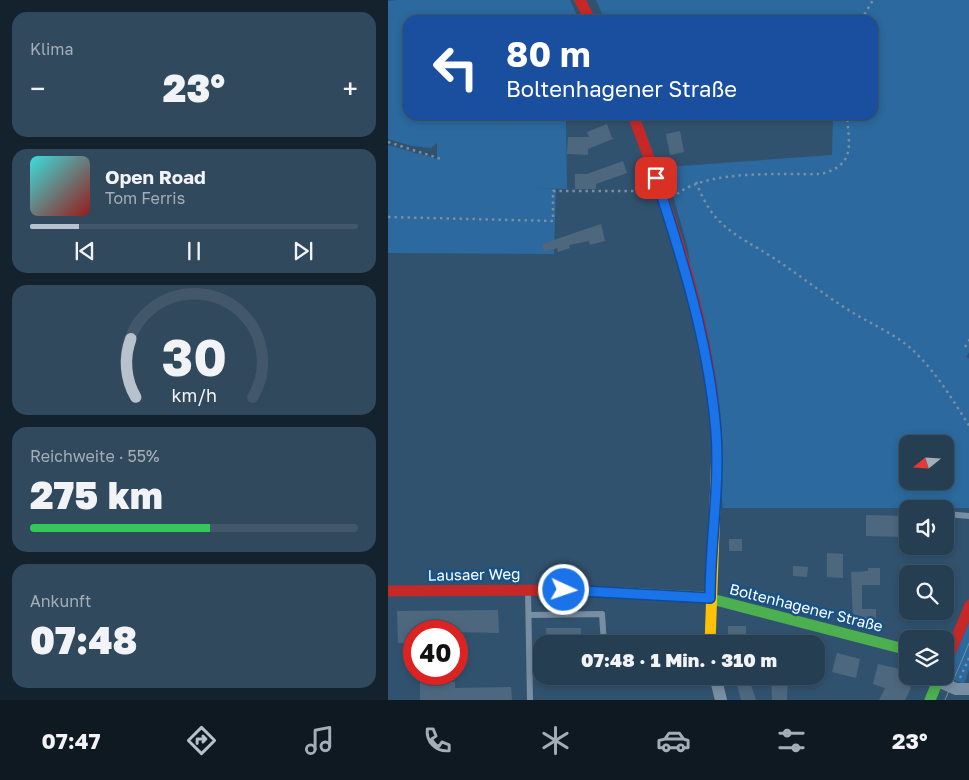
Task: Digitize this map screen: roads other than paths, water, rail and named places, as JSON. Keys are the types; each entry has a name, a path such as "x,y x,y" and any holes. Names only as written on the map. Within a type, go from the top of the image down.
{"street":[{"path":"580,0 588,15"},
{"name":"Boltenhagener Straße","path":"635,120 676,240 698,316 707,370 716,432 710,598 899,648"},
{"name":"Lausaer Weg","path":"388,591 528,589 710,598"},
{"path":"709,635 710,598"},
{"path":"954,643 970,604"},
{"path":"717,685 721,700"},
{"path":"930,700 936,685"},
{"path":"950,685 956,688 970,688"}],"lane":[{"path":"954,515 970,516"},
{"path":"528,589 530,700"},
{"path":"529,615 602,614 603,635"}],"tram line":[{"path":"945,700 970,641"}]}
